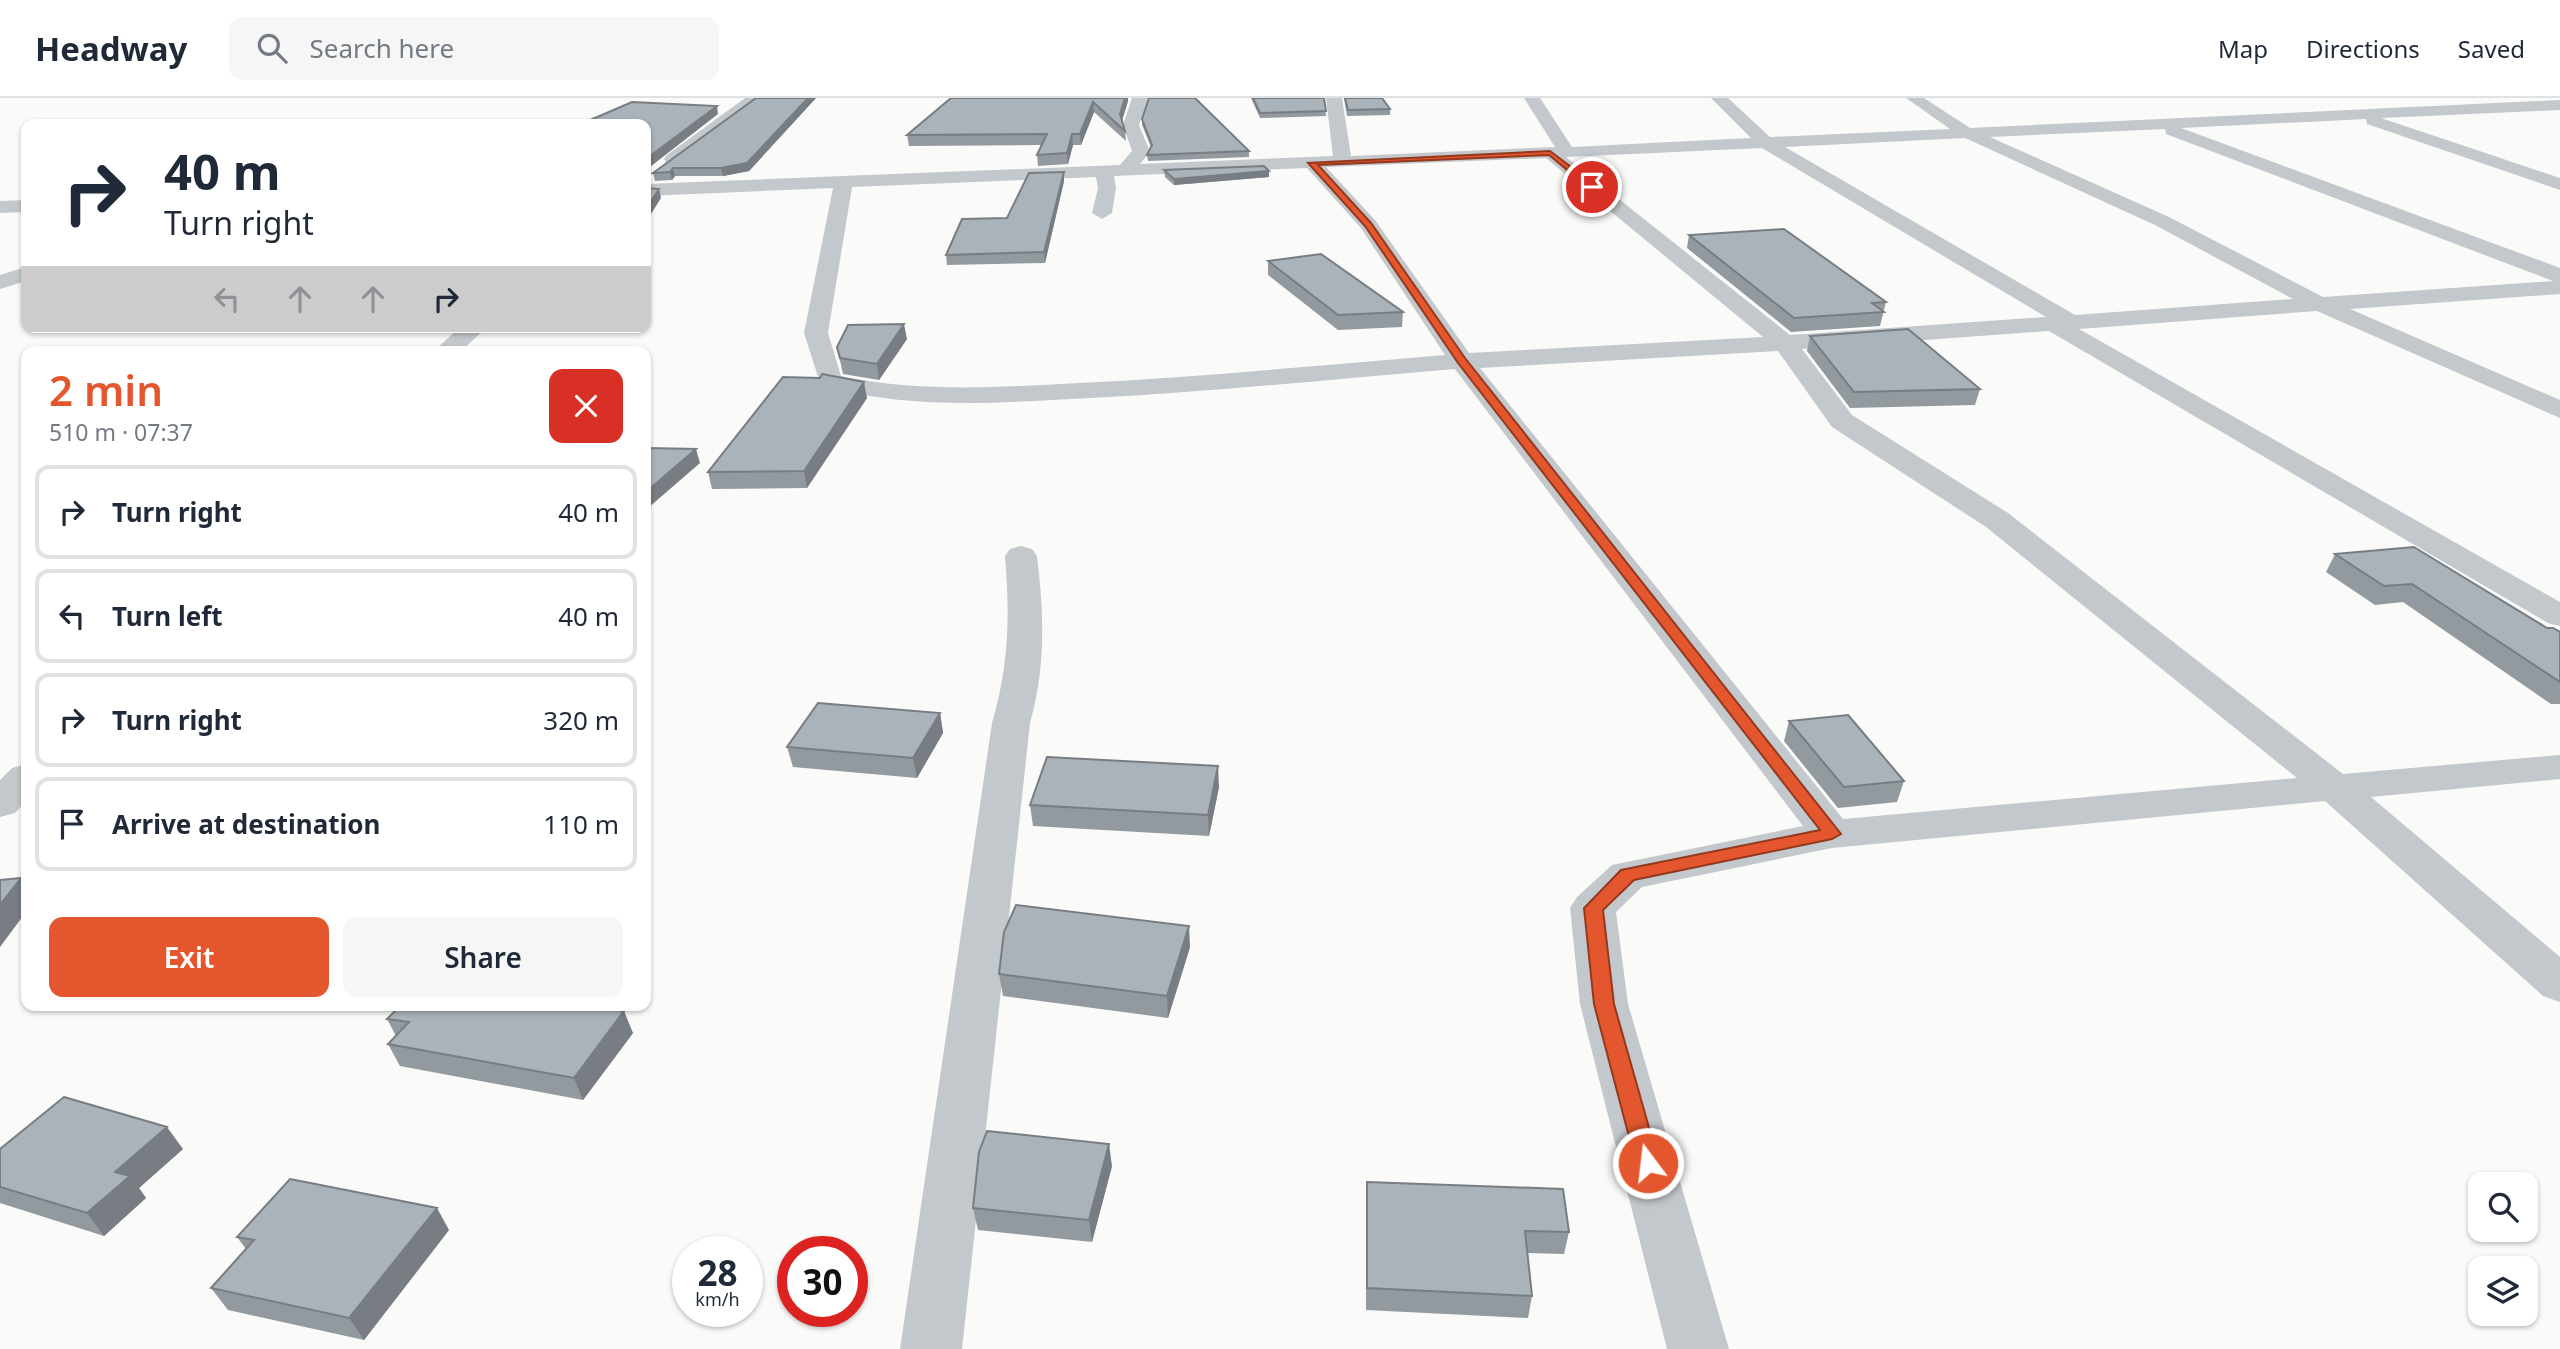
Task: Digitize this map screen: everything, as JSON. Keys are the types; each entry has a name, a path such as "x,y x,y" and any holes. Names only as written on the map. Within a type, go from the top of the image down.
{"street":[{"path":"651,175 755,98"},
{"path":"1124,172 1141,152 1131,125 1140,98"},
{"path":"1334,98 1328,163 1368,224 1462,361 1832,834"},
{"path":"1532,98 1559,153 1785,342 1842,421 1997,520 2336,789 2560,984"},
{"path":"1719,98 1766,143 2060,322 2560,617"},
{"path":"1914,98 1967,133 2162,221 2317,303 2560,410"},
{"path":"2314,98 2356,115 2560,184"},
{"path":"2522,104 2560,119"},
{"path":"651,190 1559,153 2356,115 2522,104 2560,105"},
{"path":"2133,108 2160,124 2560,276"},
{"path":"1102,213 1107,188 1104,173"},
{"path":"843,184 816,333 830,381 884,393 962,397 1139,388 1462,361 1785,342 2560,287"},
{"path":"0,207 21,206"},
{"path":"0,282 21,276"},
{"path":"452,346 468,333"},
{"path":"931,1349 1011,723 1025,679 1029,633 1021,556"},
{"path":"1698,1349 1604,1004 1593,908 1628,875 1832,834 2560,767"}],"building":[{"path":"756,98 808,98 747,163 721,168 673,168 670,172 653,173"},
{"path":"951,98 1125,98 1120,114 1125,131 1093,102 1080,134 1072,134 1067,153 1037,155 1047,134 907,135"},
{"path":"1149,98 1195,98 1249,151 1147,155 1152,145 1142,119"},
{"path":"1253,98 1324,98 1326,111 1260,113"},
{"path":"1345,98 1382,98 1390,109 1348,110"},
{"path":"632,102 717,106 651,155 651,119 593,119"},
{"path":"1264,166 1269,171 1174,179 1164,170"},
{"path":"1064,172 1044,252 946,255 962,219 1007,218 1029,173"},
{"path":"651,188 659,189 651,201"},
{"path":"1784,229 1886,302 1872,303 1884,312 1794,318 1689,235"},
{"path":"1321,254 1403,312 1338,315 1268,261"},
{"path":"904,324 877,364 840,358 837,347 848,325"},
{"path":"1908,329 1980,389 1854,392 1810,336"},
{"path":"822,374 864,382 804,471 708,472 783,377 820,378"},
{"path":"651,448 696,449 651,488"},
{"path":"2414,547 2547,628 2560,632 2560,682 2412,584 2384,586 2335,554"},
{"path":"818,703 940,713 913,758 787,747"},
{"path":"1848,715 1904,781 1844,787 1789,721"},
{"path":"1047,757 1218,766 1208,815 1030,805"},
{"path":"21,878 0,905 0,880"},
{"path":"1016,905 1189,926 1167,996 999,974 1004,932"},
{"path":"395,1011 624,1011 574,1078 388,1044 409,1022 387,1019"},
{"path":"64,1097 167,1127 115,1172 130,1176 87,1213 0,1187 0,1149"},
{"path":"987,1131 1109,1144 1089,1220 973,1208 979,1152"},
{"path":"290,1179 437,1208 349,1318 211,1288 254,1240 237,1237"},
{"path":"1367,1182 1563,1189 1569,1232 1525,1231 1532,1296 1367,1288"}],"route":[{"path":"1592,187 1550,153 1312,163 1368,224 1462,361 1832,834 1628,875 1593,908 1604,1004 1648,1163"}]}
